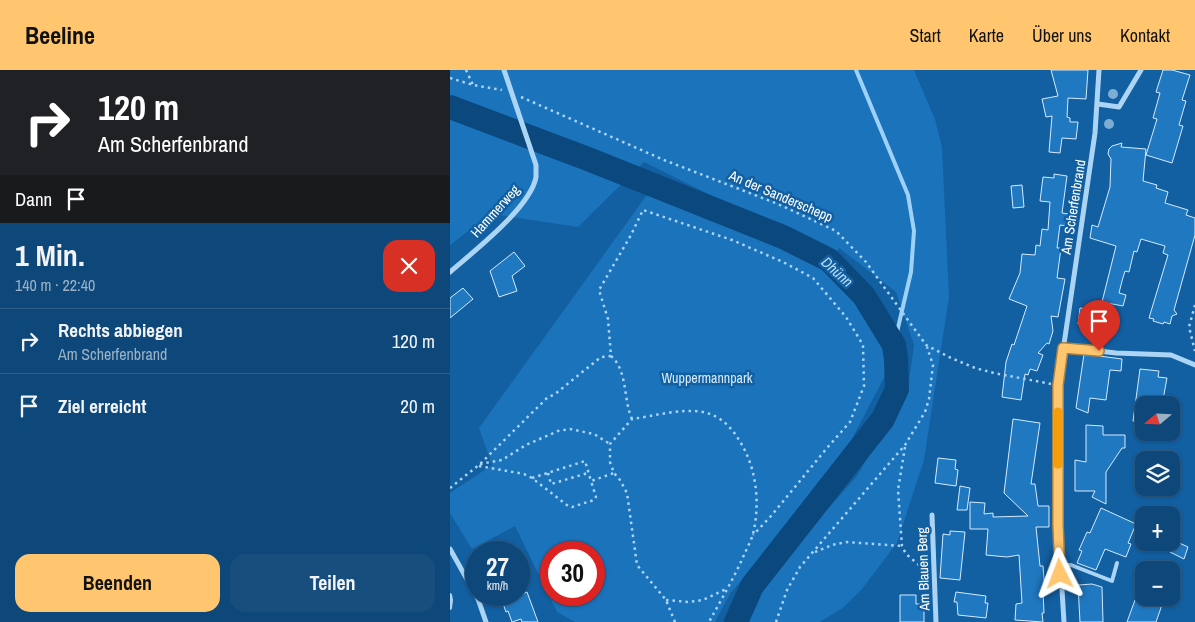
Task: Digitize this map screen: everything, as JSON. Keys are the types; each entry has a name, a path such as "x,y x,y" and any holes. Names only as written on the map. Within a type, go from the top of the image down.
{"street":[{"name":"Hammerweg","path":"450,272 497,230 526,199 536,178 536,165 504,70"},
{"name":"Am Scherfenbrand","path":"1064,622 1058,525 1058,385 1095,132 1100,70"},
{"path":"1098,104 1119,106 1140,70"},
{"path":"1063,348 1116,353 1171,355 1195,365"},
{"name":"Am Blauen Berg","path":"932,514 936,622"},
{"path":"450,549 452,556 478,599 486,622"}],"lane":[{"path":"1060,566 1071,565 1112,580 1117,563"},
{"path":"450,595 450,608"}],"path":[{"path":"466,70 473,85"},
{"name":"An der Sanderschepp","path":"450,78 473,85 511,92 664,160 778,204 836,231 866,262 926,345 975,368 1058,385"},
{"path":"632,419 627,409 621,369 611,356 608,319 599,290 631,235 643,210 732,240 783,262 813,278 846,317 863,345 864,386 850,422 753,535"},
{"path":"1195,305 1189,327 1195,351"},
{"path":"776,622 786,590 800,567 905,445 925,412 929,399 933,365 926,345"},
{"path":"450,488 479,465 547,398 555,394 601,357 611,356"},
{"path":"675,622 666,600 637,565 627,493 614,473 610,462 610,444 632,419 700,412 714,415 728,425 736,435 747,453 754,473 756,489 753,535 728,588 709,622"},
{"path":"479,465 502,460 526,445 558,431 570,429 594,434 610,444"},
{"path":"905,445 898,490 902,546 906,554 934,578"},
{"path":"479,465 524,474 568,506 572,507 594,500 596,497 585,462 532,478"},
{"path":"548,474 551,484 588,472"},
{"path":"591,481 614,473"},
{"path":"813,553 832,545 846,542 902,546"},
{"path":"666,600 689,602 703,600 728,588"}],"green space":[{"path":"450,70 914,70 935,119 942,147 949,297 924,460 897,543 862,589 844,607 820,622 735,622 741,611 779,564 857,476 908,387 914,345 896,292 839,248 835,257 644,162 578,227 491,214 450,245"},
{"name":"Wuppermannpark","path":"654,185 791,244 861,287 890,366 839,464 730,594 715,622 575,622 557,612 554,606 605,606 605,541 540,541 540,577 530,557 530,541 522,541 515,526 487,541 467,541 450,513 450,493 492,465 479,428"}],"building":[{"path":"1051,70 1088,70 1086,99 1068,98 1067,117 1070,118 1070,122 1078,122 1076,139 1062,138 1060,153 1049,152 1052,116 1046,117 1042,99 1058,96"},
{"path":"1163,70 1172,70 1190,75 1182,100 1186,101 1179,125 1183,126 1172,163 1146,155 1157,119 1153,118 1160,93 1156,92"},
{"path":"1122,143 1121,147 1146,149 1143,181 1157,185 1156,188 1168,192 1165,203 1188,210 1186,215 1195,218 1195,235 1174,310 1177,314 1172,316 1170,324 1164,322 1163,324 1149,318 1168,255 1163,253 1165,246 1141,239 1137,252 1134,251 1129,272 1125,271 1122,281 1119,293 1126,295 1123,306 1102,302 1116,246 1090,238 1092,225 1098,227 1110,187 1111,159 1108,154 1109,149"},
{"path":"1054,174 1067,176 1062,213 1076,215 1075,227 1060,225 1057,248 1061,248 1057,278 1065,279 1058,317 1051,316 1053,331 1049,344 1047,343 1038,353 1043,355 1037,371 1030,369 1028,375 1025,374 1021,400 1002,397 1006,362 1012,344 1014,345 1027,306 1009,299 1020,273 1022,254 1035,255 1036,245 1040,246 1042,229 1048,230 1050,202 1040,201 1043,177 1054,178"},
{"path":"1022,185 1024,207 1013,208 1011,186"},
{"path":"514,252 525,266 512,276 517,291 499,297 490,271"},
{"path":"463,288 473,299 450,318 450,298"},
{"path":"1080,308 1104,311 1102,327 1100,327 1099,332 1088,331 1088,325 1078,324"},
{"path":"1084,354 1122,359 1121,371 1110,370 1106,400 1090,398 1088,413 1076,408"},
{"path":"1140,369 1159,371 1158,377 1167,378 1164,396 1136,396"},
{"path":"1013,419 1040,423 1031,484 1035,484 1038,506 1049,506 1049,527 1036,527 1040,566 1043,566 1045,591 1043,591 1043,622 1015,620 1016,604 1022,603 1019,555 1007,557 986,555 988,529 970,529 970,502 985,503 984,514 993,513 993,517 1028,516 1004,493"},
{"path":"1086,425 1103,426 1103,435 1125,435 1125,448 1122,448 1106,472 1106,504 1092,497 1095,491 1075,491 1075,460 1086,462"},
{"path":"938,458 956,460 955,469 958,470 956,486 935,483"},
{"path":"960,486 970,488 967,510 957,510"},
{"path":"1101,508 1135,524 1128,543 1131,544 1126,557 1105,549 1096,570 1077,563 1082,551 1079,550 1087,532 1090,533"},
{"path":"950,531 965,532 960,580 940,578 943,534 950,535"},
{"path":"1180,543 1188,547 1184,559 1170,552 1180,551"},
{"path":"1092,584 1102,587 1103,622 1080,622 1078,585"},
{"path":"956,592 986,596 985,603 988,603 986,618 958,615 957,602 954,602"},
{"path":"900,595 916,595 916,604 924,604 924,622 900,622"},
{"path":"530,600 538,622 522,622 521,619 512,622 508,611 506,612 504,606 530,606"},
{"path":"1135,600 1135,606 1162,606 1156,622 1127,622"}],"waterway":[{"path":"856,70 908,195 914,231 911,272 894,345"},
{"name":"Dhünn","path":"450,107 588,159 783,237 829,260 864,296 894,345 897,389 883,419 752,586 736,622"}],"slow traffic":[{"path":"1058,412 1058,464"}],"route":[{"path":"1060,574 1058,385 1063,348 1099,351"}]}
